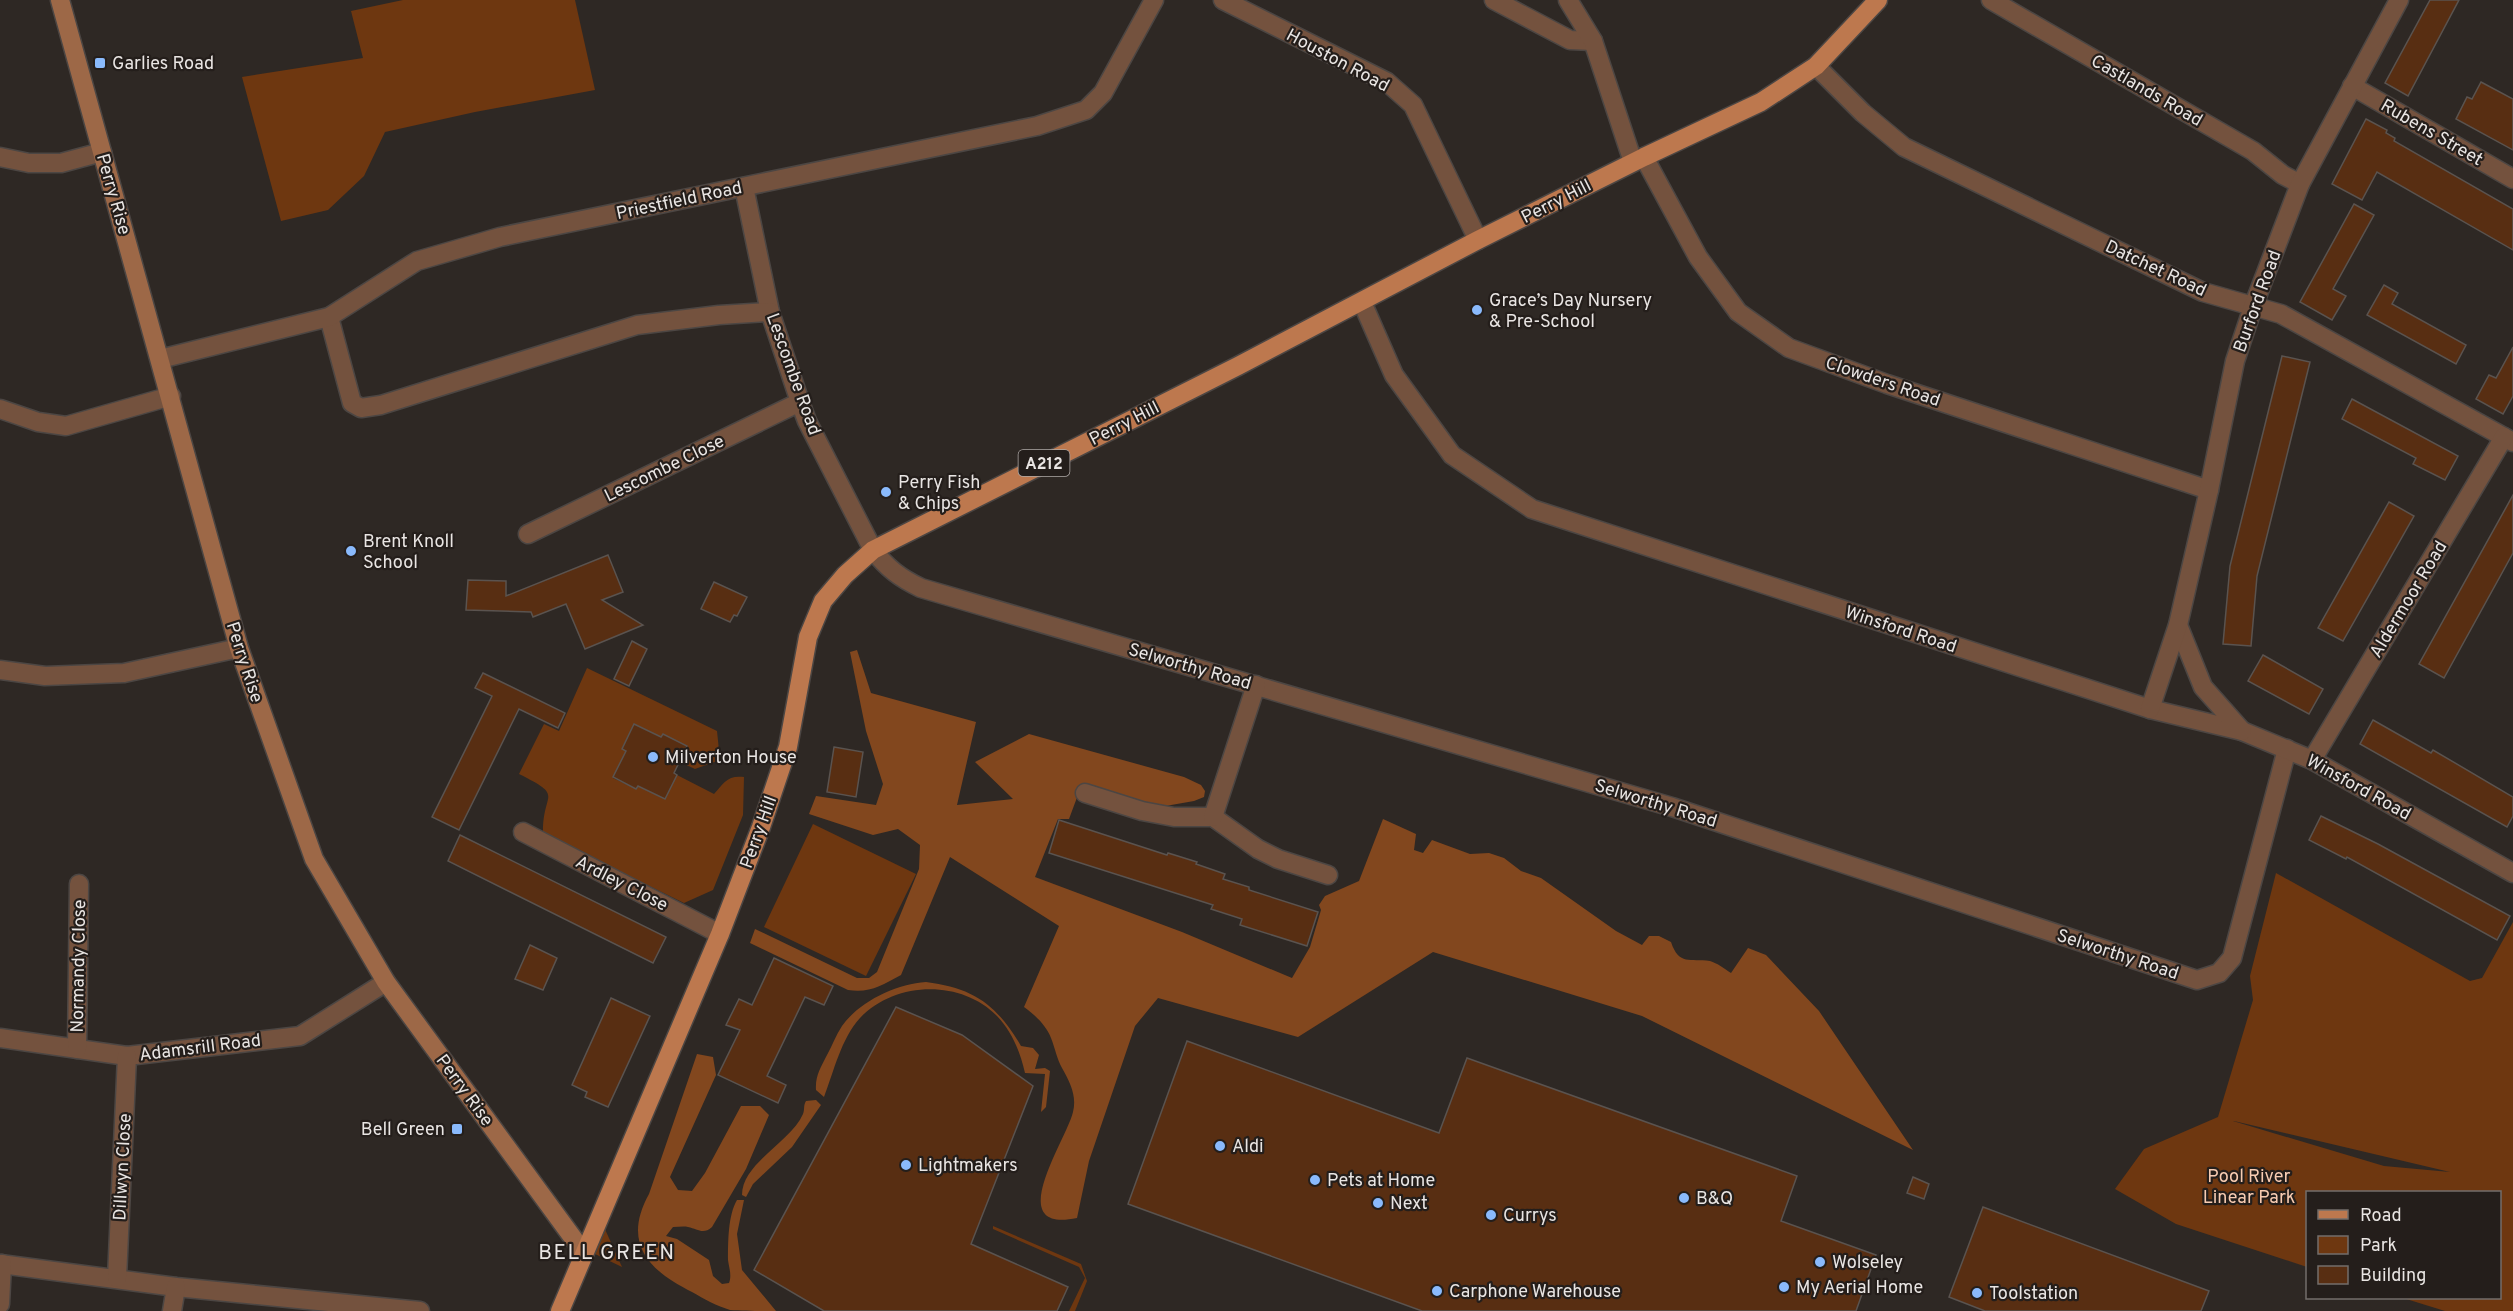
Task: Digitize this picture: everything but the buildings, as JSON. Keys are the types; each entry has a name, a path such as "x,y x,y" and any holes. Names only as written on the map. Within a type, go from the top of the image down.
{"main road":[{"name":"Perry Rise","path":"60,0 239,648 314,859 386,982 584,1253"},
{"name":"Perry Hill","path":"584,1253 720,934 761,827 788,747 808,638 823,601 845,575 873,550 1362,302 1478,240 1761,102 1816,66 1878,0"},
{"name":"A212","path":"560,1311 584,1253"}],"street":[{"name":"Priestfield Road","path":"160,359 329,317 417,261 500,237 1037,126 1086,110 1103,93 1154,0"},
{"name":"Houston Road","path":"1223,0 1387,82 1413,105 1478,240"},
{"path":"1494,0 1570,40 1593,41"},
{"name":"Clowders Road","path":"1568,0 1593,41 1639,160 1698,256 1738,312 1789,348 1887,384 2209,490"},
{"name":"Castlands Road","path":"1991,0 2253,151 2283,175 2300,184"},
{"name":"Burford Road","path":"2150,709 2178,625 2209,490 2235,361 2253,307 2300,184 2399,0"},
{"name":"Datchet Road","path":"1816,66 1863,113 1904,147 2203,292 2281,314 2509,440"},
{"name":"Rubens Street","path":"2352,86 2513,178"},
{"path":"0,157 29,163 61,163 102,152"},
{"name":"Lescombe Road","path":"744,187 770,312 800,402 807,421 873,550"},
{"name":"Winsford Road","path":"1362,302 1394,375 1452,454 1532,509 2150,709 2242,731 2312,760 2513,873"},
{"path":"329,317 352,403 361,408 381,405 637,325 719,315 770,312"},
{"path":"0,409 38,422 66,426 171,396"},
{"name":"Lescombe Close","path":"528,534 800,402"},
{"name":"Aldermoor Road","path":"2312,760 2509,440"},
{"name":"Selworthy Road","path":"873,550 885,566 921,588 1672,807 2197,980 2219,973 2232,958 2287,748"},
{"path":"2178,625 2203,687 2242,731"},
{"path":"0,670 45,676 124,673 239,648"},
{"path":"1213,817 1256,685"},
{"path":"1084,793 1163,815 1192,818 1213,817 1258,849 1278,859 1328,875"},
{"name":"Ardley Close","path":"523,832 720,934"},
{"name":"Normandy Close","path":"76,1049 79,884"},
{"name":"Adamsrill Road","path":"0,1038 127,1056 300,1036 386,982"},
{"name":"Dillwyn Close","path":"117,1278 127,1056"},
{"path":"0,1304 1,1264 177,1287 420,1311"},
{"path":"172,1311 177,1287"}],"green space":[{"path":"403,0 575,0 595,90 475,112 385,132 364,176 328,210 281,221 242,77 363,58 351,11"},
{"path":"587,668 717,731 720,760 695,769 680,762 687,746 663,734 661,737 634,725 622,748 626,751 613,778 636,789 638,786 665,799 677,775 714,794 723,783 730,779 744,777 743,815 713,890 684,903 551,838 543,831 547,792 519,774 544,724 559,731"},
{"path":"813,824 916,874 866,976 764,927"},
{"name":"Pool River Linear Park","path":"2276,873 2470,981 2482,978 2513,922 2513,1311 2445,1311 2406,1299 2501,1299 2501,1191 2306,1191 2306,1267 2176,1224 2115,1189 2144,1149 2218,1117 2253,1000 2250,976","holes":["2233,1121 2450,1172 2384,1166"]},
{"path":"993,1226 1081,1264 1087,1281 1075,1311 1069,1311 1085,1278 1079,1267 993,1229"},
{"path":"604,1227 622,1267 593,1253"}],"shaded area":[{"path":"857,650 871,693 976,722 957,805 1013,799 975,762 1029,734 1184,777 1201,785 1205,791 1204,797 1194,801 1154,808 1147,803 1082,784 1069,819 1058,819 1035,877 1182,932 1292,978 1310,947 1321,910 1319,905 1325,896 1359,881 1383,819 1416,834 1414,850 1423,853 1432,840 1470,854 1489,853 1504,858 1521,871 1541,878 1616,931 1642,945 1649,936 1659,936 1671,942 1674,950 1682,958 1710,961 1731,973 1748,948 1766,955 1819,1011 1913,1150 1642,1016 1433,952 1298,1037 1158,998 1135,1026 1089,1161 1077,1218 1055,1219 1043,1212 1041,1199 1044,1181 1073,1112 1073,1095 1049,1033 1040,1021 1024,1007 1059,926 950,857 901,975 881,985 863,990 848,990 750,943 755,929 857,978 869,978 877,972 919,869 920,845 898,829 873,835 809,814 816,796 876,805 883,784 866,731 850,652"},
{"path":"926,982 958,989 983,1001 1003,1020 1021,1046 1033,1048 1039,1055 1035,1069 1045,1068 1050,1071 1046,1107 1041,1112 1045,1074 1025,1073 1015,1042 997,1016 982,1004 965,996 928,989 909,991 891,997 874,1006 860,1018 848,1036 824,1097 816,1090 816,1080 840,1029 858,1009 891,990"},
{"path":"697,1054 713,1057 716,1075 670,1177 678,1190 692,1191 705,1173 741,1106 760,1106 769,1115 746,1169 712,1227 703,1231 673,1227 666,1236 677,1239 709,1260 713,1276 722,1284 729,1283 730,1221 737,1200 744,1200 737,1234 742,1270 776,1311 730,1310 706,1300 663,1274 644,1253 639,1241 638,1227 641,1211 649,1194"},
{"path":"816,1100 821,1105 792,1147 753,1184 746,1197 742,1195 744,1183 750,1173 797,1124 803,1114 806,1101"}],"place":[{"name":"Garlies Road","path":"100,63"},
{"name":"Grace’s Day Nursery & Pre-School","path":"1477,310"},
{"name":"Perry Fish & Chips","path":"886,492"},
{"name":"Brent Knoll School","path":"351,551"},
{"name":"Milverton House","path":"653,757"},
{"name":"Bell Green","path":"457,1129"},
{"name":"Aldi","path":"1220,1146"},
{"name":"Lightmakers","path":"906,1165"},
{"name":"Pets at Home","path":"1315,1180"},
{"name":"B&Q","path":"1684,1198"},
{"name":"Next","path":"1378,1203"},
{"name":"Currys","path":"1491,1215"},
{"name":"Wolseley","path":"1820,1262"},
{"name":"My Aerial Home","path":"1784,1287"},
{"name":"Carphone Warehouse","path":"1437,1291"},
{"name":"Toolstation","path":"1977,1293"}],"district":[{"name":"BELL GREEN","path":"607,1252"}]}
